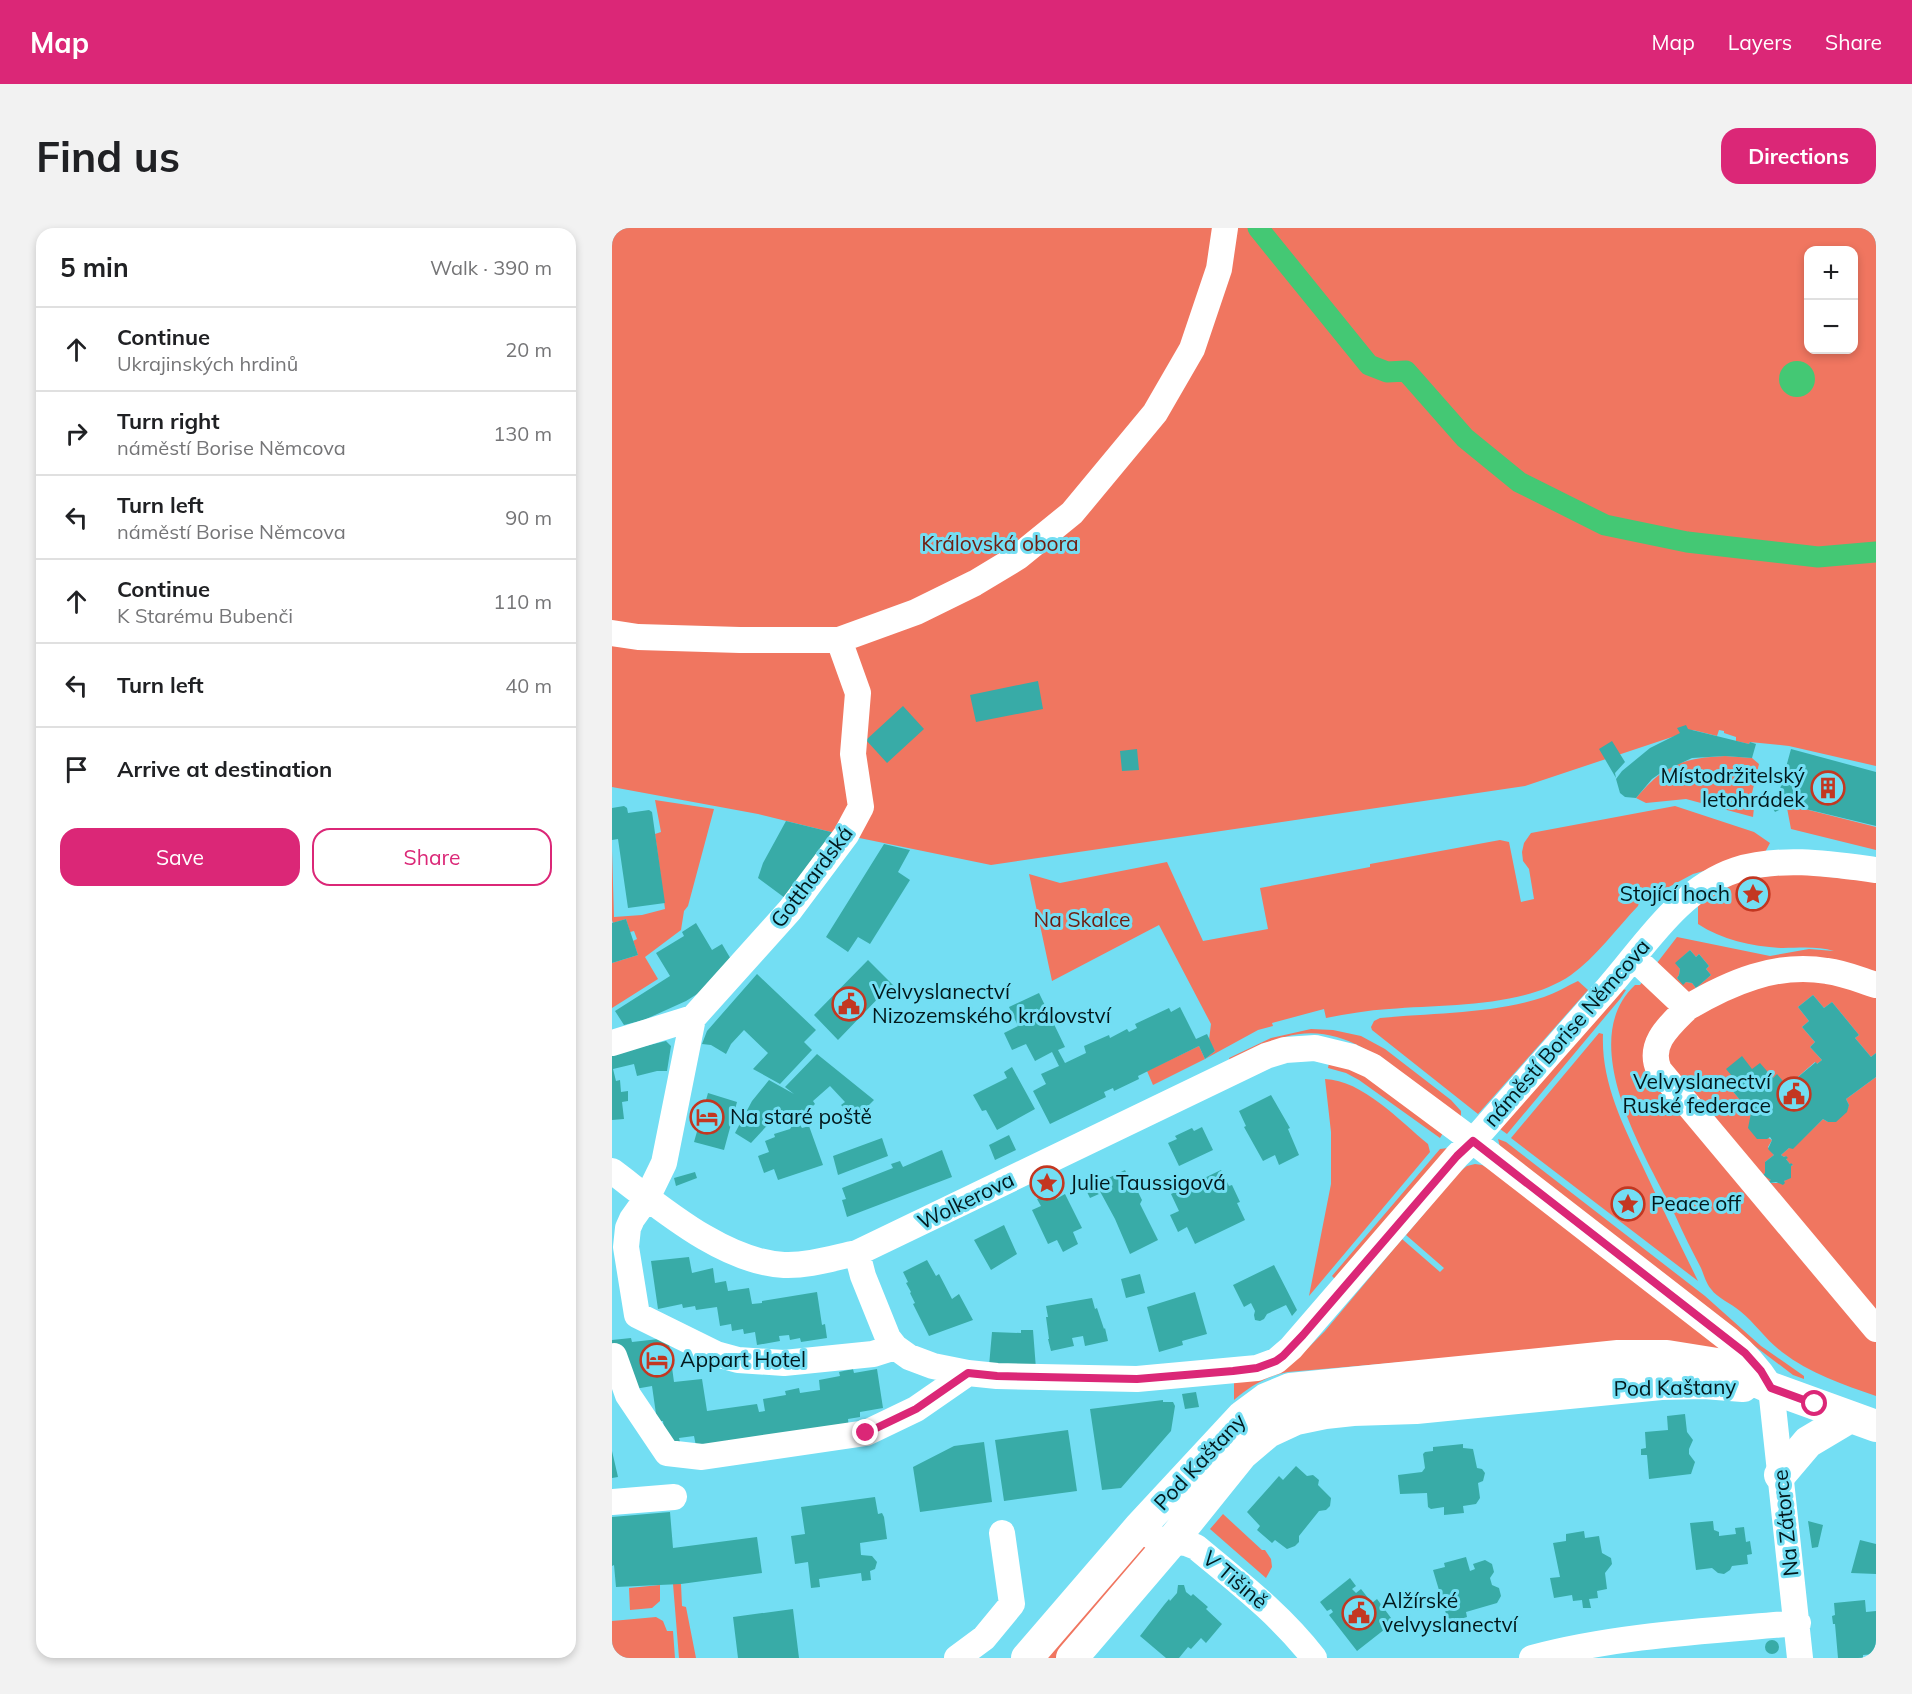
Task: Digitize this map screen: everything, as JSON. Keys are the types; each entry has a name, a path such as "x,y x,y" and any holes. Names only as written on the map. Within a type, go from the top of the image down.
{"main road":[{"name":"Pod Kaštany","path":"1027,1658 1139,1528 1243,1416 1266,1399 1290,1389 1606,1357 1646,1355 1717,1364 1771,1388"},
{"name":"Pod Kaštany","path":"1072,1658 1172,1541 1242,1454 1256,1440 1281,1425 1310,1415 1353,1410 1416,1408 1670,1384 1704,1383 1771,1388"},
{"path":"1771,1388 1863,1421"},
{"path":"1780,1475 1808,1442 1819,1434 1863,1421"}],"street":[{"path":"612,633 638,637 729,640 839,640 916,612 975,583 1018,557 1072,513 1155,413 1192,349 1219,269 1225,228"},
{"name":"Gotthardská","path":"693,1017 790,910 846,836 861,807 853,754 858,693 839,640"},
{"name":"náměstí Borise Němcova","path":"895,1347 909,1357 920,1361 968,1373 997,1376 1137,1379 1257,1368 1276,1361 1291,1348 1457,1156 1473,1141 1634,958 1660,925 1698,891 1713,880 1739,869 1791,861 1876,870"},
{"path":"1634,958 1687,1008"},
{"path":"1876,985 1827,970 1802,968 1753,977 1728,986 1687,1008 1662,1035 1654,1055 1659,1070 1876,1329"},
{"path":"612,1043 693,1017 664,1163 647,1198 632,1220 626,1238 637,1315 716,1354 738,1360 784,1363 873,1354 895,1347 884,1328 857,1253"},
{"name":"Wolkerova","path":"612,1171 647,1198 714,1242 755,1260 787,1265 857,1253 1256,1060 1285,1050 1303,1048 1324,1050"},
{"name":"náměstí Borise Němcova","path":"1324,1050 1352,1057 1372,1066 1473,1141 1745,1353 1761,1371 1771,1388"},
{"path":"614,1356 628,1395 667,1453 702,1457 866,1433 916,1409 968,1373"},
{"name":"Na Zátorce","path":"1771,1388 1800,1658"},
{"path":"612,1502 674,1497"},
{"name":"V Tišině","path":"1139,1528 1156,1539 1186,1543 1196,1547 1266,1605 1314,1658"},
{"path":"957,1658 984,1638 1012,1604 1002,1533"},
{"path":"1532,1658 1562,1650 1635,1639 1798,1623"}],"green space":[{"name":"Královská obora","path":"612,228 1876,228 1876,766 1789,746 1750,742 1749,744 1736,741 1736,737 1719,730 1717,736 1693,730 1525,786 991,865 835,833 758,814 612,787"},
{"path":"1725,756 1752,758 1759,764 1752,793 1755,798 1753,817 1686,799 1646,803 1636,798 1656,778 1675,765 1685,761"},
{"path":"655,800 714,809 688,906 684,911 681,930 645,957 658,979 612,1008 612,963 638,955 633,941 637,939 634,931 630,932 626,919 613,923 612,920 612,850 614,917 642,915 665,909 655,834 661,832"},
{"path":"1789,805 1876,827 1876,850 1791,829 1787,808"},
{"name":"Na Skalce","path":"1675,806 1754,832 1770,843 1762,858 1735,862 1693,874 1639,903 1589,960 1571,975 1552,986 1507,999 1459,1005 1373,1010 1326,1018 1324,1009 1272,1023 1273,1026 1258,1030 1205,1059 1215,1051 1209,1040 1211,1024 1159,925 1052,981 1029,874 1060,883 1167,862 1203,941 1268,929 1260,888 1370,867 1370,864 1500,840 1509,842 1521,902 1534,899 1529,869 1523,861 1522,852 1524,843 1531,833"},
{"path":"1793,873 1876,882 1876,1053 1871,1057 1855,1038 1859,1035 1832,1002 1824,1008 1813,995 1798,1007 1809,1021 1802,1027 1815,1042 1810,1047 1822,1060 1817,1064 1815,1062 1792,1082 1789,1088 1777,1075 1773,1078 1737,1082 1730,1088 1751,1113 1749,1128 1772,1140 1768,1147 1774,1155 1765,1162 1764,1175 1771,1180 1770,1183 1782,1183 1791,1178 1791,1166 1793,1165 1786,1159 1786,1156 1781,1155 1789,1148 1793,1148 1823,1119 1828,1122 1846,1111 1849,1105 1846,1099 1876,1077 1876,1396 1827,1378 1792,1359 1776,1347 1740,1311 1714,1292 1648,1163 1621,1100 1613,1068 1611,1037 1618,1009 1635,985 1640,985 1677,937 1770,956 1809,949 1834,951 1750,944 1717,934 1698,924 1698,906 1732,881","holes":["1690,950 1696,957 1699,954 1709,966 1706,969 1711,975 1696,988 1692,983 1683,984 1677,978 1680,969 1676,963"]},
{"path":"1578,981 1588,990 1478,1114 1371,1027 1374,1021 1380,1018 1484,1010 1525,1003"},
{"path":"1619,988 1626,990 1620,999 1507,1134 1500,1129"},
{"path":"1311,1029 1333,1030 1361,1036 1385,1049 1451,1100 1461,1111 1461,1119 1379,1057 1335,1036 1302,1034 1285,1037 1264,1044 1230,1061 1229,1058 1271,1038"},
{"path":"1599,1033 1603,1034 1605,1068 1620,1117 1698,1281 1511,1138"},
{"path":"1199,1046 1205,1059 1153,1085 1147,1071"},
{"path":"1329,1063 1360,1072 1443,1133 1440,1138 1359,1080 1346,1073 1328,1068"},
{"path":"1325,1079 1353,1086 1380,1103 1428,1144 1430,1152 1309,1296 1331,1184 1331,1132"},
{"path":"1498,1139 1506,1142 1705,1296 1761,1346 1804,1376 1804,1379 1793,1375 1706,1309 1500,1147"},
{"path":"1448,1148 1339,1283 1332,1276 1440,1149"},
{"path":"1475,1164 1490,1169 1724,1350 1496,1354 1288,1372 1259,1382 1234,1400 1234,1376 1300,1356 1325,1331 1402,1239 1440,1272 1444,1268 1406,1235 1459,1172"},
{"path":"1223,1514 1262,1550 1265,1550 1271,1559 1272,1567 1266,1578 1210,1529"},
{"path":"1145,1544 1149,1548 1060,1658 1040,1658"},
{"path":"673,1584 681,1584 682,1606 686,1607 696,1658 679,1658"},
{"path":"660,1585 660,1601 652,1608 630,1610 629,1588"},
{"path":"656,1617 663,1621 667,1631 673,1631 675,1658 618,1658 612,1653 612,1621"}],"shaded area":[{"path":"1797,361 1810,366 1815,379 1810,392 1797,397 1784,392 1779,379 1784,366"}],"building":[{"path":"1038,681 1043,709 976,722 970,695"},
{"path":"903,706 924,729 887,763 866,740"},
{"path":"1686,725 1688,729 1756,744 1752,758 1725,756 1692,758 1652,779 1636,798 1625,797 1620,793 1616,779 1622,771 1650,748 1680,733 1677,728"},
{"path":"1612,741 1625,762 1615,773 1616,778 1599,749"},
{"path":"1137,749 1139,770 1122,771 1120,751"},
{"name":"Místodržitelský letohrádek","path":"1791,749 1876,772 1876,826 1789,805 1775,812 1768,800 1779,793"},
{"path":"624,806 628,813 649,810 652,812 665,903 628,908 618,839 612,840 612,808"},
{"path":"786,821 835,833 785,898 758,878 763,863"},
{"path":"884,844 910,850 898,872 910,880 870,944 858,937 848,952 826,937"},
{"path":"626,919 638,955 612,963 612,923"},
{"path":"696,923 712,950 722,944 732,961 702,991 686,1001 644,1020 624,1025 615,1011 670,976 656,953 684,936 682,932"},
{"path":"1690,950 1696,957 1699,954 1709,966 1706,969 1711,975 1696,988 1692,983 1686,982 1683,985 1677,978 1680,969 1675,963"},
{"name":"Velvyslanectví Nizozemského království","path":"868,960 897,989 893,993 888,988 838,1040 814,1015"},
{"path":"757,974 816,1030 804,1042 812,1050 780,1084 753,1069 768,1053 744,1030 731,1044 726,1054 711,1045 702,1044 707,1031"},
{"path":"1039,993 1065,1047 1058,1050 1065,1063 1086,1053 1084,1046 1109,1035 1110,1038 1127,1029 1129,1032 1137,1028 1135,1024 1169,1008 1171,1012 1180,1007 1196,1039 1207,1034 1215,1051 1205,1059 1199,1046 1138,1076 1139,1079 1114,1091 1113,1088 1104,1092 1106,1097 1050,1124 1033,1091 1046,1084 1041,1074 1059,1066 1052,1052 1035,1061 1026,1044 1012,1050 1004,1033 1018,1026 1009,1007"},
{"name":"Velvyslanectví Ruské federace","path":"1813,995 1824,1008 1832,1002 1859,1035 1855,1038 1871,1057 1876,1053 1876,1077 1846,1099 1849,1105 1847,1112 1836,1122 1823,1119 1793,1149 1789,1148 1781,1155 1786,1156 1788,1158 1786,1159 1793,1165 1791,1166 1791,1178 1784,1181 1783,1185 1776,1182 1770,1183 1771,1180 1763,1175 1765,1162 1774,1155 1768,1149 1772,1140 1770,1137 1757,1139 1748,1128 1751,1113 1730,1088 1737,1082 1726,1069 1742,1056 1752,1069 1760,1063 1773,1078 1777,1074 1789,1088 1792,1082 1816,1062 1817,1064 1822,1060 1810,1047 1815,1042 1802,1027 1809,1021 1798,1007"},
{"path":"666,1041 671,1046 667,1071 637,1076 634,1064 613,1069 616,1081 620,1080 621,1092 628,1091 628,1101 622,1102 624,1119 612,1120 612,1054"},
{"path":"817,1054 874,1100 858,1116 854,1113 852,1116 841,1105 845,1102 830,1086 813,1101 815,1104 798,1120 790,1119 784,1124 776,1116 751,1143 735,1133 752,1101 769,1080 794,1094 785,1087"},
{"path":"1012,1067 1035,1109 997,1130 986,1110 982,1111 973,1095 1007,1078 1004,1072"},
{"path":"708,1093 737,1102 724,1150 694,1142"},
{"path":"1271,1095 1290,1128 1288,1129 1299,1155 1279,1165 1275,1155 1263,1161 1244,1127 1246,1126 1239,1111"},
{"path":"798,1122 802,1128 809,1126 823,1165 778,1180 774,1169 764,1173 758,1156 769,1152 765,1141 775,1137 774,1134 790,1129 794,1123"},
{"path":"1202,1127 1213,1150 1179,1166 1168,1143 1177,1139 1175,1136 1192,1128 1194,1131"},
{"path":"1009,1135 1016,1150 995,1160 989,1145"},
{"path":"882,1138 888,1156 838,1175 833,1156"},
{"path":"942,1150 952,1177 847,1217 842,1200 846,1199 842,1188 893,1168 891,1164 900,1161 903,1167"},
{"path":"1125,1170 1142,1200 1140,1204 1158,1240 1130,1254 1096,1184"},
{"path":"1221,1170 1229,1186 1232,1185 1245,1220 1195,1244 1187,1227 1178,1232 1170,1215 1179,1211 1171,1194"},
{"path":"695,1172 697,1178 676,1186 674,1178"},
{"path":"1092,1187 1099,1194 1090,1198 1086,1190"},
{"path":"1053,1192 1056,1199 1065,1194 1082,1228 1073,1232 1078,1244 1063,1252 1057,1240 1048,1244 1032,1210 1041,1206 1037,1199"},
{"path":"1004,1225 1017,1254 991,1270 974,1240"},
{"path":"689,1257 692,1273 713,1268 715,1283 726,1281 728,1291 749,1288 752,1304 817,1292 822,1325 825,1324 827,1338 801,1342 800,1338 790,1340 789,1335 779,1336 780,1341 757,1345 755,1332 744,1334 743,1329 732,1331 731,1324 720,1326 717,1307 696,1310 695,1306 683,1308 682,1304 658,1309 651,1261"},
{"path":"927,1260 936,1276 939,1274 952,1299 959,1294 973,1320 929,1336 913,1304 915,1303 903,1272"},
{"path":"1274,1265 1297,1310 1292,1316 1286,1305 1267,1314 1260,1321 1255,1320 1255,1311 1251,1303 1244,1307 1233,1285"},
{"path":"1140,1274 1145,1293 1126,1298 1121,1279"},
{"path":"1195,1292 1207,1334 1182,1341 1183,1345 1159,1352 1147,1307"},
{"path":"1092,1298 1108,1341 1085,1346 1083,1336 1072,1338 1074,1346 1051,1351 1046,1306"},
{"path":"1021,1330 1033,1330 1036,1369 989,1366 992,1332 1021,1333"},
{"path":"631,1338 632,1342 668,1338 670,1350 666,1351 668,1360 671,1360 674,1382 702,1379 707,1411 757,1404 759,1412 765,1411 763,1399 786,1395 785,1391 799,1388 800,1393 820,1390 819,1380 840,1376 839,1372 853,1369 854,1373 877,1369 883,1408 860,1412 860,1417 848,1419 849,1429 697,1451 694,1436 679,1438 680,1442 666,1444 663,1421 657,1421 652,1386 635,1389 612,1357 612,1340"},
{"path":"1196,1392 1199,1407 1185,1409 1182,1394"},
{"path":"1163,1400 1163,1402 1173,1402 1175,1406 1171,1431 1121,1488 1102,1490 1090,1409"},
{"path":"1685,1414 1687,1432 1693,1440 1689,1449 1689,1454 1695,1462 1691,1474 1649,1479 1647,1455 1641,1455 1641,1449 1646,1448 1645,1432 1668,1430 1667,1416"},
{"path":"1068,1430 1077,1491 1004,1501 995,1440"},
{"path":"984,1442 992,1502 920,1512 913,1467 954,1446"},
{"path":"1463,1444 1463,1448 1473,1449 1477,1468 1482,1469 1485,1473 1483,1481 1478,1483 1480,1498 1476,1504 1463,1506 1464,1513 1444,1515 1444,1507 1431,1509 1428,1507 1427,1493 1400,1494 1398,1475 1422,1472 1425,1468 1423,1454 1425,1452 1433,1451 1433,1447"},
{"path":"612,1451 618,1477 612,1478"},
{"path":"1296,1466 1307,1476 1313,1475 1319,1480 1318,1485 1331,1498 1330,1506 1326,1510 1319,1511 1299,1536 1299,1542 1287,1549 1275,1540 1272,1543 1257,1530 1260,1526 1247,1512 1279,1476 1283,1480"},
{"path":"875,1497 878,1514 882,1513 884,1517 887,1539 860,1543 861,1555 872,1556 877,1562 875,1569 870,1571 871,1580 862,1581 861,1573 819,1579 820,1587 811,1588 808,1562 795,1564 791,1536 805,1534 801,1507"},
{"path":"670,1512 673,1548 757,1537 762,1573 681,1584 616,1587 614,1565 612,1566 612,1517"},
{"path":"1713,1521 1714,1530 1719,1532 1719,1536 1736,1534 1735,1528 1744,1527 1746,1542 1750,1541 1752,1554 1747,1555 1748,1564 1732,1566 1724,1574 1712,1568 1696,1570 1690,1523"},
{"path":"1808,1521 1823,1525 1818,1547 1812,1548"},
{"path":"1584,1531 1585,1538 1599,1536 1602,1553 1611,1558 1612,1564 1605,1573 1607,1589 1597,1591 1598,1598 1589,1599 1591,1608 1583,1608 1582,1600 1573,1601 1572,1595 1554,1598 1550,1578 1560,1577 1553,1543 1566,1541 1566,1534"},
{"path":"1860,1540 1876,1544 1876,1574 1851,1573"},
{"path":"1466,1557 1470,1571 1475,1569 1473,1564 1485,1560 1492,1564 1494,1572 1490,1578 1492,1585 1499,1588 1501,1596 1497,1603 1466,1612 1467,1617 1454,1621 1447,1617 1433,1570 1445,1567 1444,1563"},
{"name":"Alžírské velvyslanectví","path":"1350,1578 1356,1586 1352,1589 1356,1593 1361,1589 1372,1603 1377,1599 1394,1622 1357,1651 1329,1615 1333,1612 1331,1609 1327,1611 1320,1602"},
{"path":"1178,1585 1184,1585 1186,1592 1191,1596 1193,1594 1208,1607 1206,1609 1222,1624 1206,1643 1201,1638 1191,1649 1188,1647 1179,1658 1166,1658 1140,1636 1169,1599 1170,1601 1177,1593"},
{"path":"1865,1600 1866,1612 1876,1611 1876,1654 1863,1655 1863,1658 1838,1658 1835,1624 1833,1624 1832,1616 1835,1615 1834,1603"},
{"path":"793,1609 799,1658 738,1658 733,1617"},
{"path":"1772,1640 1777,1642 1779,1647 1777,1652 1772,1654 1767,1652 1765,1647 1767,1642"}],"waterway":[{"path":"1258,228 1369,365 1387,372 1406,371 1465,438 1519,482 1605,525 1687,542 1818,557 1876,552"}],"place":[{"name":"Místodržitelský letohrádek","path":"1828,788"},
{"name":"Stojící hoch","path":"1753,894"},
{"name":"Velvyslanectví Nizozemského království","path":"849,1004"},
{"name":"Velvyslanectví Ruské federace","path":"1794,1094"},
{"name":"Na staré poště","path":"707,1117"},
{"name":"Julie Taussigová","path":"1047,1183"},
{"name":"Peace off","path":"1628,1204"},
{"name":"Appart Hotel","path":"657,1360"},
{"name":"Alžírské velvyslanectví","path":"1359,1613"}],"route":[{"path":"866,1433 916,1409 968,1373 997,1376 1137,1379 1257,1368 1276,1361 1303,1335 1457,1156 1473,1141 1745,1353 1761,1371 1771,1388 1815,1404"}]}
